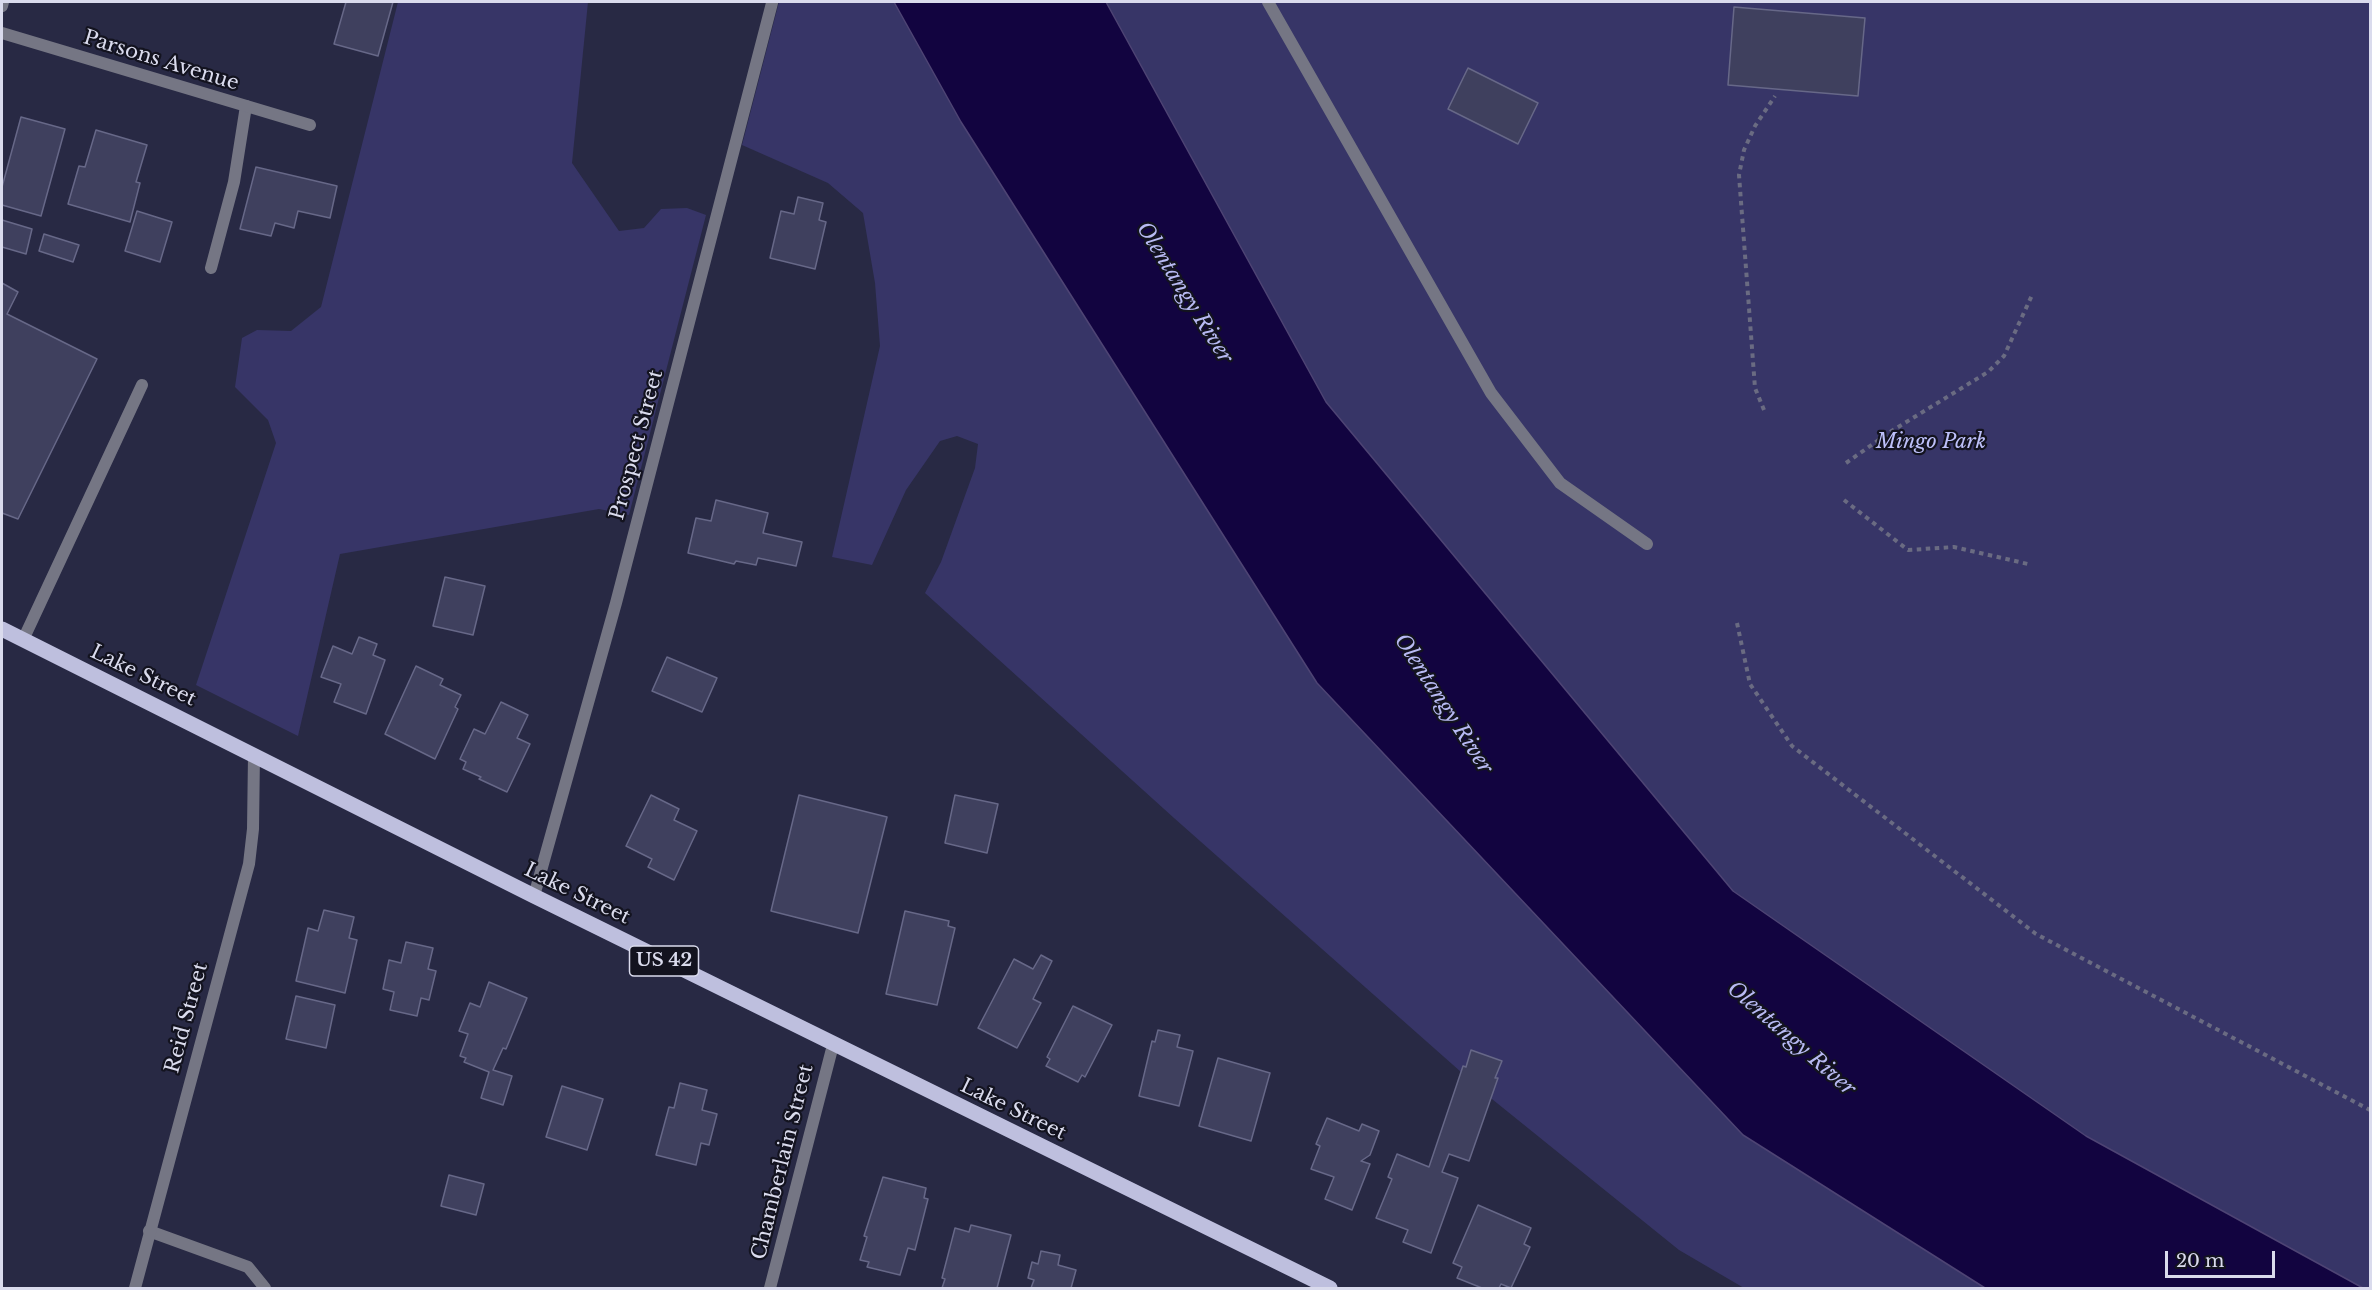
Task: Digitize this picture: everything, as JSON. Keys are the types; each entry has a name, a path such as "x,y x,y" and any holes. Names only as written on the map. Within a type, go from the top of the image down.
{"main road":[{"name":"Lake Street","path":"2,629 833,1045 1330,1288"}],"street":[{"path":"2,6 3,2"},
{"path":"1268,2 1491,393 1560,483 1647,544"},
{"name":"Prospect Street","path":"534,896 616,603 772,3"},
{"name":"Parsons Avenue","path":"2,33 310,125"},
{"path":"211,268 234,182 246,106"},
{"path":"23,640 142,386"},
{"name":"Reid Street","path":"135,1288 249,864 253,830 254,755"},
{"name":"Chamberlain Street","path":"770,1288 833,1045"},
{"path":"149,1231 248,1267 265,1288"}],"path":[{"path":"1764,410 1755,388 1739,175 1744,150 1751,134 1775,96"},
{"path":"1846,463 1890,432 1989,372 2004,356 2033,292"},
{"path":"1844,500 1908,550 1954,547 2028,564"},
{"path":"1737,623 1750,684 1792,746 2017,920 2036,934 2370,1110"}],"green space":[{"path":"398,2 588,2 572,163 619,231 644,228 661,209 687,208 706,215 629,515 599,509 340,554 298,736 196,685 276,443 268,420 235,387 242,338 257,330 291,331 321,307"},
{"path":"779,2 894,2 961,122 1317,683 1743,1135 1985,1288 1744,1288 1679,1250 1487,1095 1174,818 925,593 941,562 975,468 978,444 957,436 940,441 906,490 872,565 832,557 880,346 875,283 863,213 828,183 742,145"},
{"name":"Mingo Park","path":"1106,2 2370,2 2370,1288 2363,1288 2086,1136 1733,891 1326,402"}],"water":[{"name":"Olentangy River","path":"894,2 1106,2 1326,402 1733,891 2086,1136 2363,1288 1985,1288 1743,1135 1317,683 961,122"}],"building":[{"path":"346,2 393,2 378,56 334,44"},
{"path":"1734,7 1865,18 1858,96 1728,85"},
{"path":"1468,68 1538,103 1518,144 1448,109"},
{"path":"21,117 65,129 41,216 2,205 2,187"},
{"path":"96,130 147,145 136,182 140,183 130,222 68,204 79,166 85,167"},
{"path":"256,167 337,186 330,218 298,211 294,228 275,223 271,236 240,229"},
{"path":"798,197 823,203 819,220 826,222 815,269 770,258 781,211 794,214"},
{"path":"137,211 172,222 160,262 125,251"},
{"path":"2,220 32,229 26,254 2,247"},
{"path":"44,234 79,245 73,262 39,251"},
{"path":"2,283 18,292 7,314 97,359 18,519 2,513"},
{"path":"716,500 768,513 763,533 802,542 796,566 758,558 756,565 736,561 734,564 688,553 696,518 711,521"},
{"path":"445,577 485,586 473,635 433,626"},
{"path":"359,637 377,644 373,655 385,660 366,714 334,702 341,684 321,677 333,646 352,654"},
{"path":"667,657 717,678 702,712 652,691"},
{"path":"416,666 443,679 440,685 461,695 455,707 458,709 435,759 385,734"},
{"path":"501,702 528,715 517,738 530,744 507,792 463,769 466,762 460,759 474,729 485,734"},
{"path":"651,795 679,809 674,820 697,831 674,880 648,867 652,859 626,846"},
{"path":"799,795 887,817 858,933 771,911"},
{"path":"955,795 998,804 987,853 945,843"},
{"path":"324,910 354,917 349,938 357,940 345,993 296,981 308,928 318,931"},
{"path":"905,911 949,921 948,926 955,928 937,1005 886,994"},
{"path":"406,942 433,948 428,969 436,971 429,1000 421,998 417,1016 390,1010 394,992 383,989 389,960 401,963"},
{"path":"1041,955 1052,961 1033,999 1041,1003 1017,1048 978,1028 1014,959 1033,969"},
{"path":"489,982 527,998 506,1049 503,1048 493,1070 512,1076 503,1105 481,1098 489,1072 464,1062 466,1058 460,1056 468,1034 459,1031 470,1003 480,1007"},
{"path":"296,996 335,1005 326,1048 286,1039"},
{"path":"1073,1006 1112,1025 1085,1077 1082,1075 1078,1082 1046,1066 1050,1059 1047,1057"},
{"path":"1158,1030 1180,1035 1177,1047 1193,1051 1179,1106 1139,1096 1152,1041 1155,1042"},
{"path":"1471,1050 1502,1061 1469,1161 1449,1154 1442,1172 1458,1178 1431,1253 1403,1242 1408,1230 1376,1218 1392,1179 1388,1177 1397,1154 1429,1167 1463,1066 1466,1067"},
{"path":"1218,1058 1270,1073 1251,1141 1199,1126"},
{"path":"680,1083 707,1090 702,1110 717,1114 709,1145 701,1143 696,1165 656,1155 669,1107 674,1108"},
{"path":"562,1086 603,1099 587,1150 546,1137"},
{"path":"1327,1118 1359,1131 1362,1124 1379,1131 1370,1155 1361,1161 1370,1164 1352,1210 1325,1199 1334,1177 1311,1169 1320,1146 1316,1144"},
{"path":"449,1175 484,1184 476,1215 441,1206"},
{"path":"883,1177 926,1188 924,1198 928,1199 915,1250 908,1248 900,1275 867,1267 869,1262 860,1260 867,1237 864,1236"},
{"path":"1478,1205 1531,1228 1524,1244 1530,1247 1511,1288 1501,1284 1499,1288 1482,1288 1457,1278 1462,1267 1453,1263"},
{"path":"971,1225 1011,1235 997,1288 942,1288 945,1279 942,1278 955,1228 969,1232"},
{"path":"1041,1251 1060,1255 1058,1265 1076,1270 1071,1288 1031,1288 1034,1280 1028,1278 1032,1262 1038,1264"}]}
